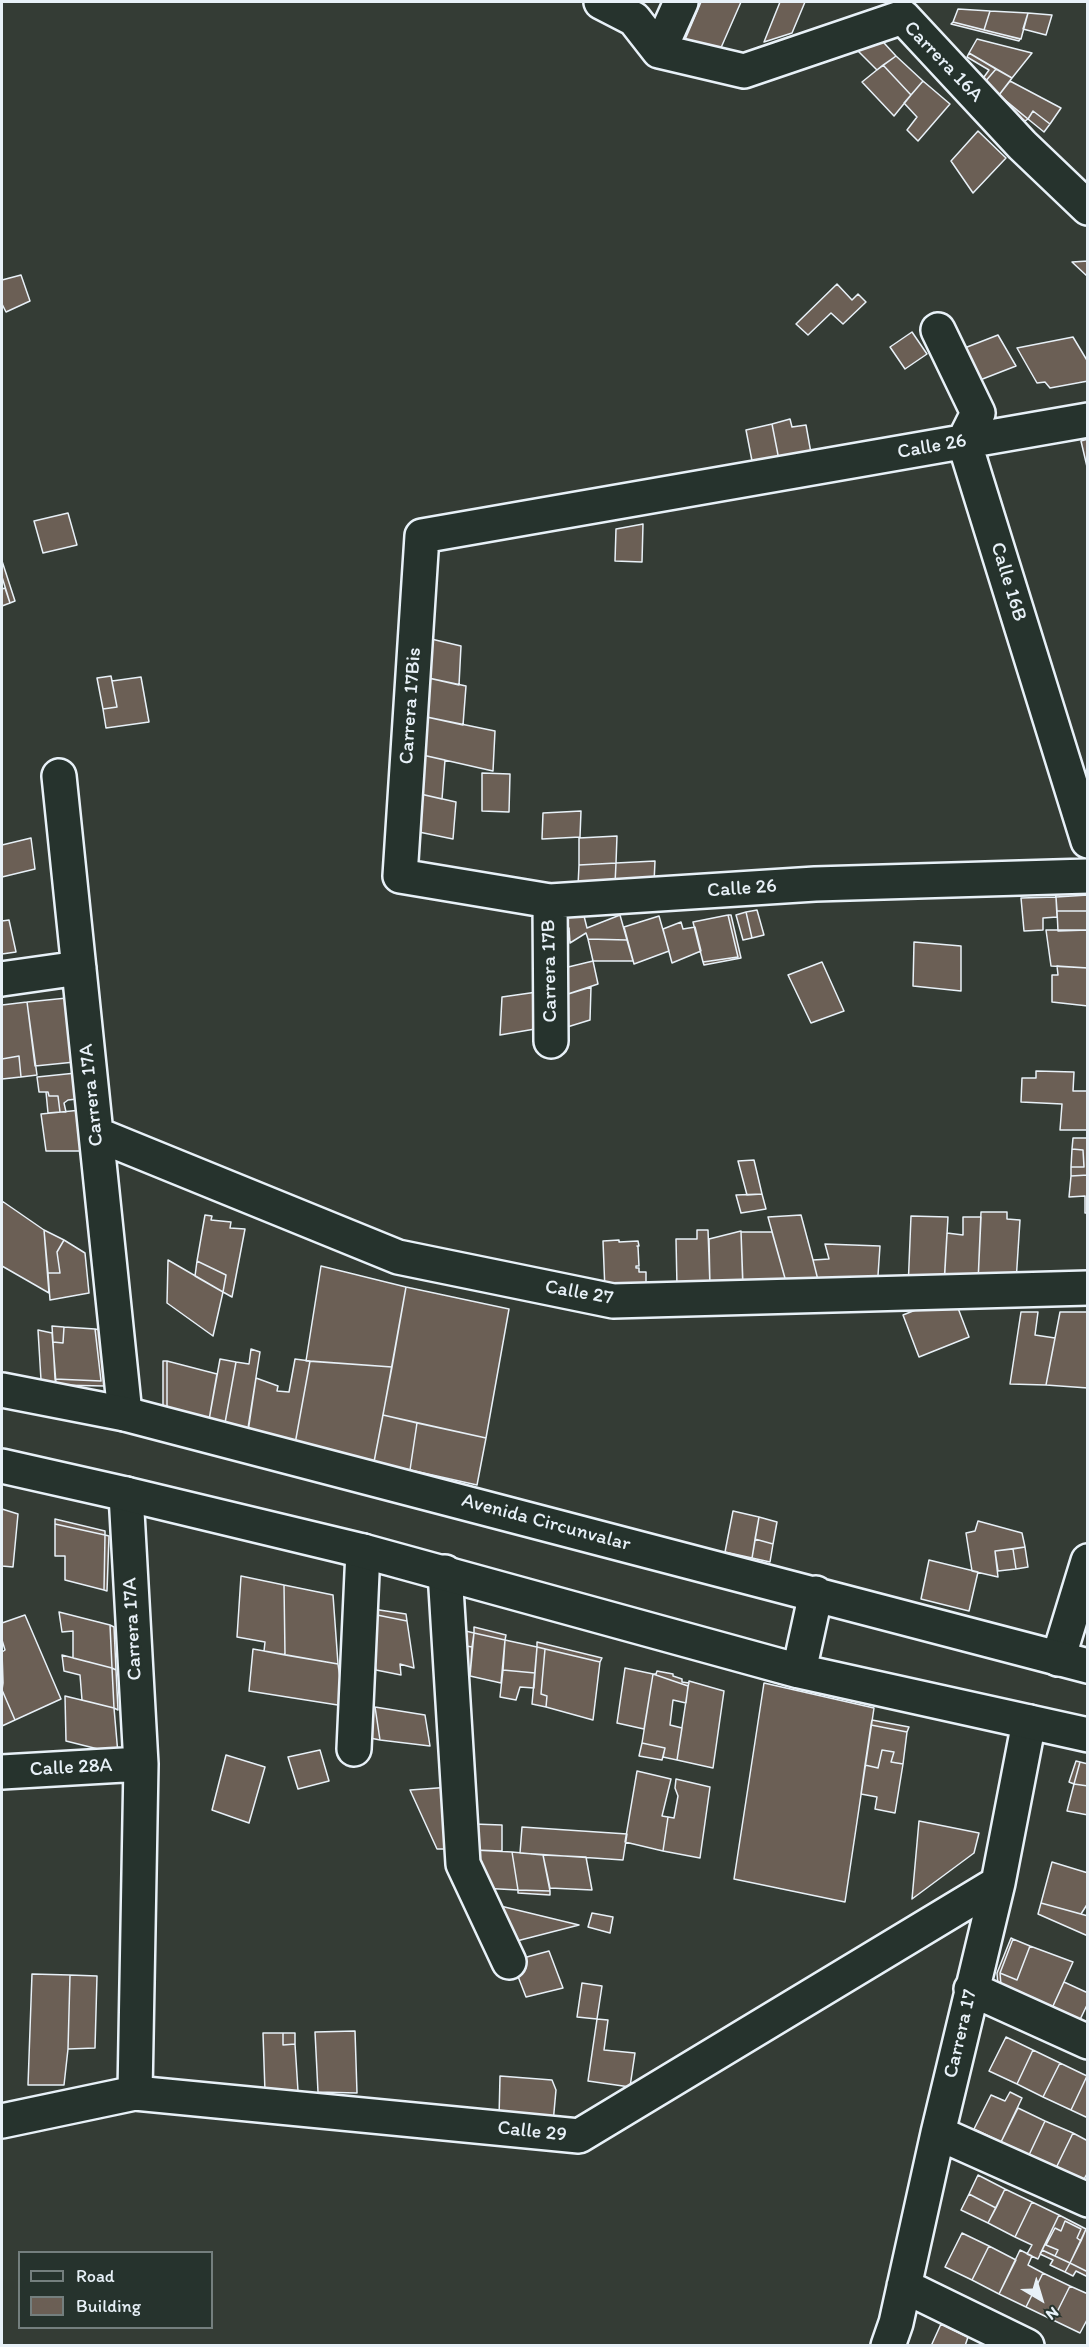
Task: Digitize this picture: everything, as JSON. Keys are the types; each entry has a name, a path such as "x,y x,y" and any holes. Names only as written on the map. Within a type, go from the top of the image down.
{"street":[{"path":"601,2 634,19 659,51 681,2"},
{"name":"Carrera 16A","path":"659,51 744,71 907,9 1022,145 1088,208"},
{"path":"938,330 978,413 964,441"},
{"name":"Calle 26","path":"422,536 1088,420"},
{"name":"Calle 16B","path":"964,441 1088,842"},
{"name":"Carrera 17Bis","path":"400,876 422,536"},
{"name":"Carrera 17A","path":"59,776 125,1414"},
{"name":"Calle 26","path":"400,876 550,901 806,885 1088,876"},
{"name":"Carrera 17B","path":"550,901 551,1041"},
{"path":"2,979 79,968"},
{"name":"Calle 27","path":"96,1134 398,1257 613,1301 1088,1288"},
{"name":"Avenida Circunvalar","path":"2,1390 125,1414 1073,1662"},
{"path":"2,1467 126,1494 363,1551 799,1671 1088,1735"},
{"name":"Carrera 17A","path":"126,1494 141,1764 135,2092"},
{"path":"354,1749 363,1551"},
{"path":"1073,1662 1088,1561"},
{"path":"445,1572 462,1864 509,1962"},
{"path":"799,1671 816,1593"},
{"name":"Carrera 17","path":"888,2346 896,2323 971,1989 998,1883 1029,1722"},
{"name":"Calle 28A","path":"2,1772 141,1764"},
{"name":"Calle 29","path":"2,2121 135,2092 579,2136 998,1883"},
{"path":"971,1989 1088,2042"},
{"path":"938,2133 1088,2200"},
{"path":"904,2286 1027,2346"}],"building":[{"path":"698,2 701,2 684,42 680,44"},
{"path":"701,2 741,2 720,50 684,42"},
{"path":"780,2 805,2 792,33 764,42"},
{"path":"958,9 990,11 984,30 953,22"},
{"path":"990,11 1028,13 1021,39 984,30"},
{"path":"1028,13 1052,15 1046,35 1023,29"},
{"path":"953,22 1020,39 1019,41 951,24"},
{"path":"874,32 896,56 877,70 855,48"},
{"path":"977,39 1032,53 1012,78 969,53"},
{"path":"969,53 996,69 984,83 999,95 996,99 979,84 989,70 967,57"},
{"path":"896,56 923,81 911,95 883,65"},
{"path":"883,65 911,95 894,116 862,82"},
{"path":"996,69 1012,78 999,95 984,83"},
{"path":"923,81 950,104 918,141 907,130 917,117 904,103"},
{"path":"1010,81 1061,108 1050,124 1033,111 1028,119 999,95"},
{"path":"999,95 1028,119 1025,121 1016,114 997,98"},
{"path":"1033,111 1050,124 1044,132 1028,119"},
{"path":"978,131 1006,158 973,193 951,161"},
{"path":"1088,261 1088,277 1072,262"},
{"path":"21,275 30,301 6,312 2,304 2,280"},
{"path":"837,284 852,300 858,294 866,302 843,324 831,313 808,335 796,324"},
{"path":"912,332 927,354 905,369 890,347"},
{"path":"998,335 1016,366 980,380 962,349"},
{"path":"1073,337 1088,362 1088,381 1050,388 1045,382 1037,383 1017,348"},
{"path":"790,419 792,427 806,425 811,453 779,460 772,424"},
{"path":"772,424 779,460 753,466 746,430"},
{"path":"1088,439 1088,471 1081,441"},
{"path":"68,513 77,545 43,553 34,521"},
{"path":"643,524 642,562 615,561 616,529"},
{"path":"2,561 15,601 10,603 2,577"},
{"path":"5,588 10,603 2,606 2,589"},
{"path":"427,638 461,646 459,685 424,677"},
{"path":"111,676 117,707 103,709 97,678"},
{"path":"141,677 149,722 106,728 103,709 117,707 112,681"},
{"path":"424,677 466,686 463,725 422,716"},
{"path":"422,716 495,731 493,771 418,754"},
{"path":"418,754 445,760 442,799 416,793"},
{"path":"482,773 510,774 509,812 482,811"},
{"path":"416,793 456,802 453,839 414,831"},
{"path":"581,811 580,837 542,839 543,813"},
{"path":"617,836 616,863 579,865 579,838"},
{"path":"31,838 35,869 2,877 2,845"},
{"path":"655,861 654,883 615,884 616,863"},
{"path":"616,863 615,884 578,886 579,865"},
{"path":"1088,892 1088,895 1056,897 1055,893"},
{"path":"1088,895 1088,911 1057,911 1056,897"},
{"path":"1056,897 1057,917 1043,918 1043,930 1024,931 1021,898"},
{"path":"757,910 764,935 752,938 746,912"},
{"path":"1057,911 1088,911 1088,930 1058,931"},
{"path":"746,912 752,938 743,940 736,915"},
{"path":"620,915 627,940 588,939 586,933 570,943 569,928 561,933 559,918 584,916 587,928"},
{"path":"728,915 731,915 741,958 704,965 703,962 738,957"},
{"path":"728,915 738,957 703,962 693,922"},
{"path":"659,916 669,951 634,964 624,927"},
{"path":"9,920 16,952 2,954 2,921"},
{"path":"681,922 683,929 695,927 701,951 672,963 663,929"},
{"path":"1046,930 1088,930 1088,968 1051,966"},
{"path":"588,939 627,940 633,961 593,961"},
{"path":"914,942 961,946 961,991 913,986"},
{"path":"593,961 598,984 565,995 564,968"},
{"path":"822,962 844,1011 811,1023 788,975"},
{"path":"1057,966 1088,968 1088,1006 1052,1002 1052,975 1058,975"},
{"path":"591,987 590,1020 564,1028 565,995"},
{"path":"537,992 535,1029 500,1035 502,997"},
{"path":"67,998 75,1062 35,1066 27,1002"},
{"path":"27,1002 37,1075 21,1077 19,1056 2,1059 2,1005"},
{"path":"19,1056 21,1077 2,1079 2,1059"},
{"path":"1036,1071 1074,1072 1073,1091 1088,1091 1088,1130 1060,1130 1062,1104 1021,1102 1022,1078 1036,1078"},
{"path":"76,1073 77,1099 64,1103 66,1112 60,1112 58,1096 49,1096 48,1092 39,1092 37,1077"},
{"path":"46,1092 49,1096 58,1096 60,1112 48,1113"},
{"path":"81,1110 86,1151 46,1151 41,1114"},
{"path":"1073,1138 1088,1138 1088,1175 1071,1176 1071,1167 1084,1167 1083,1150 1072,1149"},
{"path":"1072,1149 1083,1150 1084,1167 1071,1167"},
{"path":"754,1160 762,1194 747,1195 738,1161"},
{"path":"1088,1175 1088,1213 1085,1213 1085,1196 1069,1197 1071,1176"},
{"path":"762,1194 766,1209 741,1213 736,1195"},
{"path":"2,1201 44,1230 49,1293 2,1266"},
{"path":"981,1212 1007,1212 1007,1219 1020,1220 1016,1282 978,1282"},
{"path":"205,1215 212,1216 211,1220 231,1222 230,1228 245,1229 232,1297 223,1292 226,1275 197,1261"},
{"path":"801,1215 820,1288 788,1289 768,1217"},
{"path":"911,1216 948,1217 944,1287 908,1289"},
{"path":"963,1217 981,1217 978,1282 944,1284 947,1233 963,1235"},
{"path":"44,1230 64,1240 57,1252 60,1273 48,1273"},
{"path":"697,1230 708,1230 710,1286 677,1287 676,1239 697,1239"},
{"path":"741,1231 743,1285 710,1286 709,1239"},
{"path":"741,1232 772,1232 788,1289 743,1291"},
{"path":"64,1240 85,1253 89,1293 50,1300 48,1273 60,1273 57,1252"},
{"path":"619,1240 619,1242 638,1241 639,1266 636,1268 639,1268 639,1272 646,1272 646,1284 669,1283 668,1293 605,1291 603,1241"},
{"path":"825,1244 880,1246 877,1290 821,1292 813,1260 829,1259"},
{"path":"168,1260 223,1292 213,1336 167,1303"},
{"path":"197,1261 226,1275 223,1292 195,1276"},
{"path":"321,1266 406,1287 392,1367 306,1361"},
{"path":"406,1287 509,1309 486,1438 383,1415"},
{"path":"953,1295 969,1337 919,1357 903,1315"},
{"path":"1021,1312 1038,1312 1035,1335 1055,1338 1046,1385 1010,1384"},
{"path":"1060,1312 1088,1312 1088,1388 1046,1385"},
{"path":"52,1326 64,1327 63,1343 53,1342"},
{"path":"64,1327 95,1329 101,1381 55,1379 53,1342 63,1343"},
{"path":"95,1329 100,1330 105,1386 56,1385 55,1379 101,1381"},
{"path":"38,1330 52,1333 56,1383 41,1380"},
{"path":"251,1349 260,1352 248,1428 225,1423 236,1362 249,1364"},
{"path":"220,1359 236,1362 225,1423 209,1420"},
{"path":"295,1359 310,1361 295,1444 248,1432 256,1378 278,1386 277,1391 289,1392"},
{"path":"163,1361 167,1361 167,1410 163,1413"},
{"path":"167,1361 217,1374 209,1420 167,1410"},
{"path":"310,1361 392,1367 374,1462 295,1444"},
{"path":"383,1415 417,1423 410,1470 374,1462"},
{"path":"417,1423 486,1438 477,1485 410,1470"},
{"path":"2,1509 18,1514 13,1567 2,1566"},
{"path":"733,1511 759,1517 752,1558 725,1552"},
{"path":"759,1517 777,1522 773,1544 755,1539"},
{"path":"55,1519 105,1531 105,1535 55,1524"},
{"path":"978,1521 1022,1533 1025,1547 995,1551 998,1577 972,1571 966,1533 975,1531"},
{"path":"55,1524 105,1535 104,1590 65,1580 65,1556 55,1556"},
{"path":"105,1535 109,1536 107,1591 104,1590"},
{"path":"755,1539 773,1544 770,1562 752,1558"},
{"path":"1025,1547 1028,1567 1016,1569 1013,1549"},
{"path":"1013,1549 1016,1569 998,1571 995,1551"},
{"path":"929,1560 978,1572 969,1611 921,1599"},
{"path":"241,1576 284,1585 285,1655 264,1651 265,1642 237,1637"},
{"path":"284,1585 333,1595 338,1664 285,1655"},
{"path":"366,1608 406,1614 407,1621 367,1613"},
{"path":"59,1612 110,1625 112,1668 73,1658 73,1631 62,1632"},
{"path":"367,1613 407,1621 414,1668 400,1664 401,1675 376,1670"},
{"path":"25,1615 61,1699 15,1720 2,1690 2,1652 5,1650 2,1640 2,1623"},
{"path":"110,1625 114,1627 116,1670 112,1668"},
{"path":"474,1627 506,1635 505,1640 474,1633"},
{"path":"453,1628 474,1633 472,1647 455,1644"},
{"path":"474,1633 505,1640 501,1683 470,1676"},
{"path":"505,1640 537,1647 535,1673 503,1670"},
{"path":"537,1642 602,1658 600,1662 537,1647"},
{"path":"455,1644 472,1647 470,1676 458,1673"},
{"path":"537,1647 545,1649 541,1694 547,1696 546,1707 532,1704"},
{"path":"253,1649 338,1664 344,1706 249,1691"},
{"path":"545,1649 600,1662 593,1720 546,1707 547,1696 541,1694"},
{"path":"62,1655 112,1668 114,1708 82,1700 80,1675 64,1671"},
{"path":"112,1668 116,1670 118,1710 114,1708"},
{"path":"625,1668 653,1674 644,1729 617,1723"},
{"path":"503,1670 535,1673 534,1688 520,1687 516,1700 500,1697"},
{"path":"657,1671 673,1674 682,1679 682,1682 689,1683 688,1686 653,1674"},
{"path":"653,1674 688,1686 686,1703 673,1700 670,1725 682,1728 677,1760 663,1757 665,1748 642,1743"},
{"path":"689,1681 724,1691 713,1768 677,1760"},
{"path":"764,1683 874,1708 845,1902 734,1879"},
{"path":"2,1690 15,1720 2,1726"},
{"path":"65,1696 114,1708 118,1754 66,1741"},
{"path":"365,1705 375,1707 380,1740 370,1738"},
{"path":"375,1707 425,1715 430,1746 380,1740"},
{"path":"872,1720 909,1727 907,1732 871,1725"},
{"path":"871,1725 907,1732 903,1764 891,1762 894,1752 882,1750 878,1768 865,1765"},
{"path":"642,1743 665,1748 662,1760 639,1756"},
{"path":"320,1750 329,1781 298,1789 288,1757"},
{"path":"882,1750 894,1752 891,1762 903,1764 895,1813 875,1809 877,1797 861,1794 865,1765 878,1768"},
{"path":"226,1755 265,1767 249,1823 212,1810"},
{"path":"1076,1761 1080,1762 1074,1784 1069,1782"},
{"path":"1080,1762 1088,1764 1088,1786 1074,1784"},
{"path":"637,1771 671,1779 662,1816 668,1817 663,1851 625,1842"},
{"path":"676,1779 710,1787 700,1858 663,1851 668,1817 674,1818 678,1796 675,1788"},
{"path":"1074,1784 1088,1786 1088,1815 1067,1811"},
{"path":"451,1787 448,1849 437,1849 410,1790"},
{"path":"919,1821 979,1833 974,1853 912,1899"},
{"path":"474,1824 502,1825 502,1851 474,1850"},
{"path":"522,1827 627,1834 623,1860 520,1853"},
{"path":"474,1850 512,1852 518,1890 481,1888"},
{"path":"512,1852 543,1855 550,1891 518,1890"},
{"path":"543,1855 586,1857 592,1890 550,1888"},
{"path":"1052,1862 1088,1873 1088,1903 1081,1914 1041,1903"},
{"path":"518,1890 550,1891 550,1895 518,1893"},
{"path":"484,1902 579,1925 505,1944"},
{"path":"1041,1903 1088,1916 1088,1936 1038,1914"},
{"path":"592,1913 613,1917 610,1933 588,1927"},
{"path":"1011,1938 1013,1939 1000,1973 1002,1997 999,1999 997,1973"},
{"path":"1013,1939 1030,1946 1017,1980 1000,1973"},
{"path":"1030,1946 1073,1962 1048,2017 1002,1997 1000,1973 1017,1980"},
{"path":"549,1951 563,1988 526,1997 512,1961"},
{"path":"32,1974 70,1975 68,2049 64,2085 28,2085"},
{"path":"70,1975 97,1976 95,2048 68,2049"},
{"path":"1064,1982 1088,1993 1088,2003 1075,2030 1048,2017"},
{"path":"582,1983 602,1986 597,2019 577,2017"},
{"path":"597,2019 608,2020 604,2050 635,2053 630,2087 588,2081"},
{"path":"355,2031 357,2093 318,2092 315,2032"},
{"path":"263,2033 283,2033 283,2045 295,2044 298,2091 265,2092"},
{"path":"283,2033 295,2033 295,2044 283,2045"},
{"path":"1006,2037 1033,2050 1017,2084 989,2071"},
{"path":"1033,2050 1060,2063 1043,2097 1017,2084"},
{"path":"1060,2063 1087,2076 1071,2110 1043,2097"},
{"path":"500,2076 552,2080 556,2090 553,2123 499,2118"},
{"path":"1088,2076 1088,2118 1071,2110"},
{"path":"1010,2092 1022,2098 1001,2142 974,2129 991,2095 1005,2101"},
{"path":"1018,2108 1045,2121 1029,2155 1001,2142"},
{"path":"1045,2121 1073,2133 1056,2168 1029,2155"},
{"path":"1073,2133 1088,2141 1088,2172 1083,2181 1056,2168"},
{"path":"978,2175 1005,2189 996,2208 969,2194"},
{"path":"1005,2189 1032,2202 1015,2237 988,2223"},
{"path":"969,2194 996,2208 988,2223 961,2210"},
{"path":"1032,2202 1059,2215 1038,2259 1027,2254 1032,2245 1015,2237"},
{"path":"1059,2215 1086,2229 1081,2241 1077,2238 1081,2229 1065,2221 1061,2231 1055,2228 1046,2245 1058,2250 1055,2256 1042,2250"},
{"path":"1065,2221 1081,2229 1077,2238 1081,2241 1070,2263 1055,2256 1058,2250 1046,2245 1055,2228 1061,2231"},
{"path":"1088,2229 1088,2272 1070,2263"},
{"path":"962,2233 989,2246 972,2280 945,2267"},
{"path":"989,2246 1016,2260 999,2294 972,2280"},
{"path":"1020,2250 1032,2256 1028,2265 1043,2273 1026,2307 999,2294"},
{"path":"1042,2250 1070,2263 1065,2272 1050,2265 1053,2260 1040,2254"},
{"path":"1070,2263 1088,2272 1088,2277 1076,2271 1073,2276 1065,2272"},
{"path":"1043,2273 1070,2286 1053,2320 1026,2307"},
{"path":"1070,2286 1088,2294 1088,2318 1080,2333 1053,2320"},
{"path":"941,2324 968,2337 965,2346 931,2346"}]}
